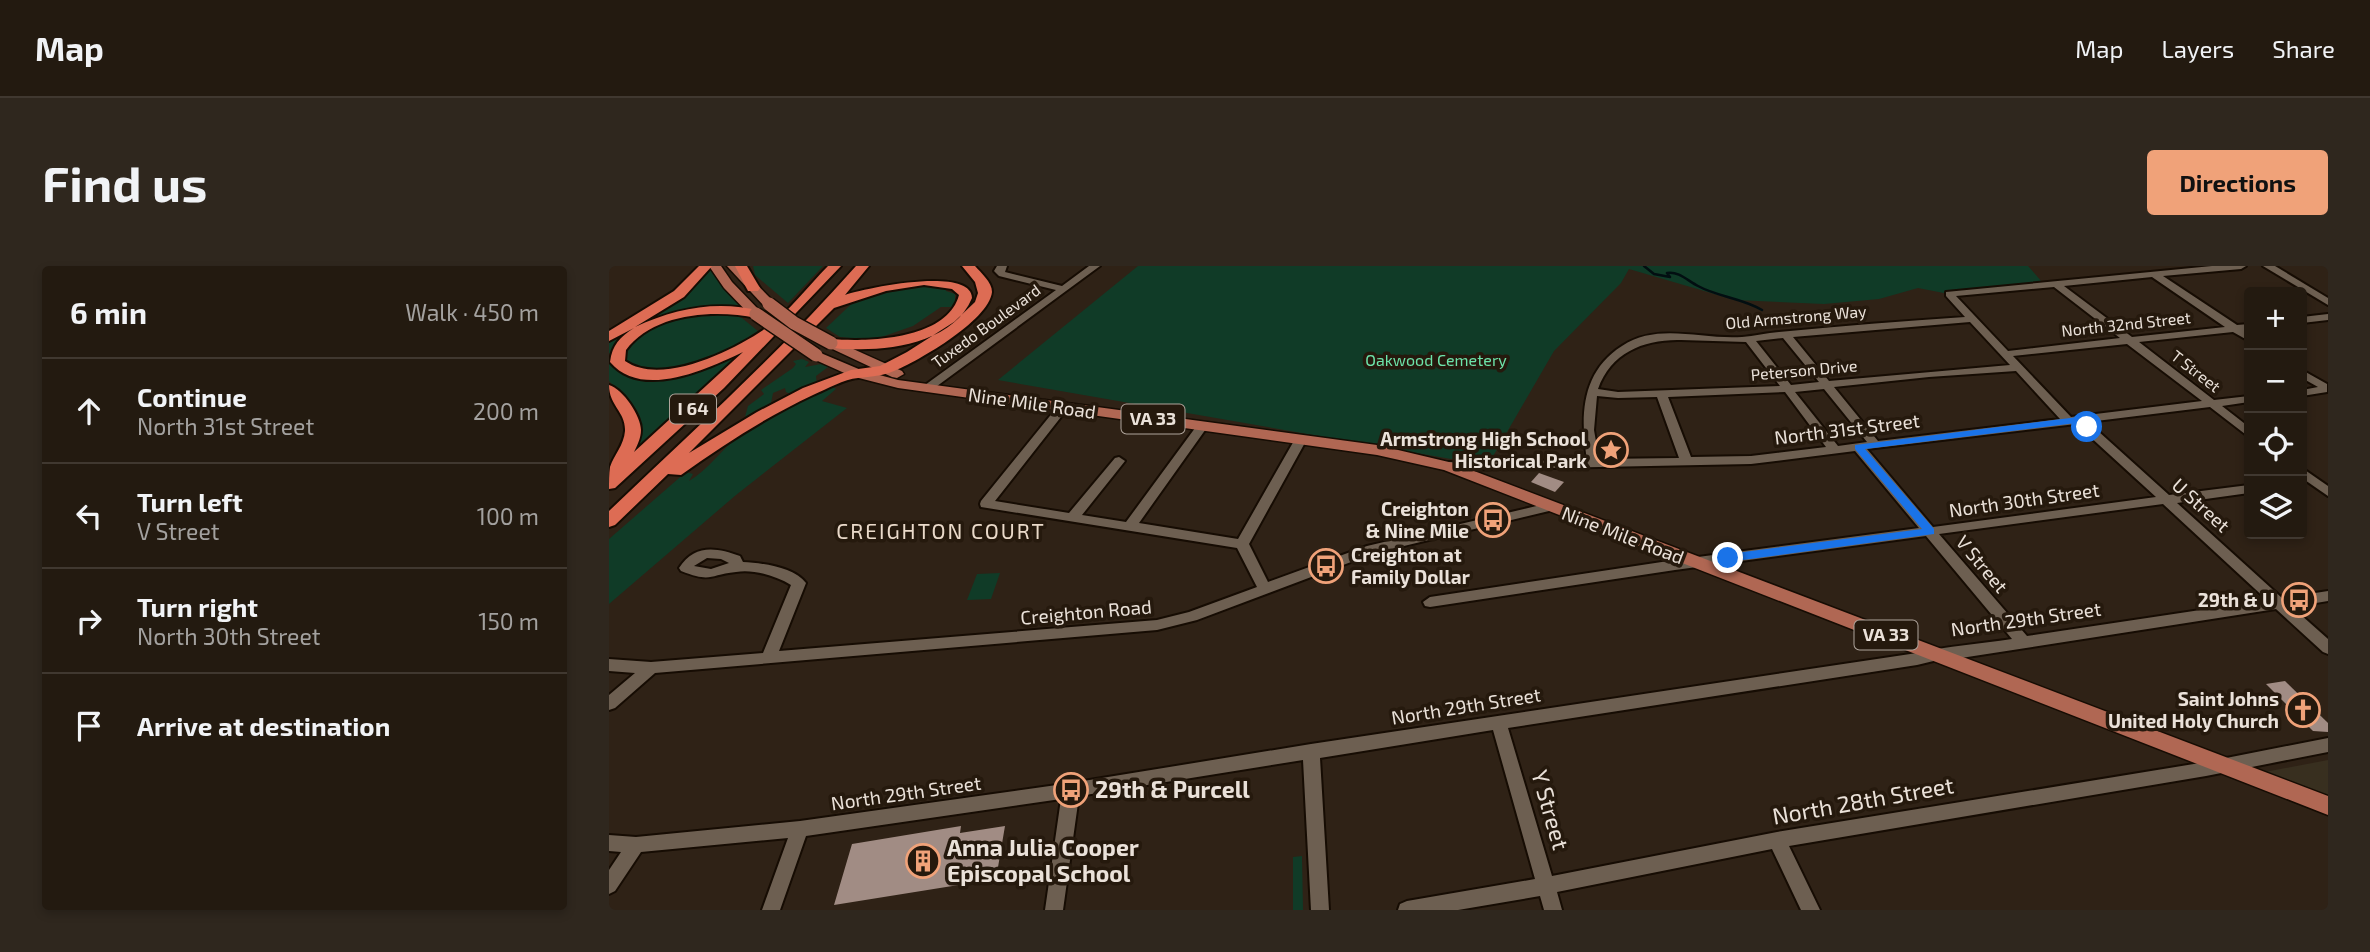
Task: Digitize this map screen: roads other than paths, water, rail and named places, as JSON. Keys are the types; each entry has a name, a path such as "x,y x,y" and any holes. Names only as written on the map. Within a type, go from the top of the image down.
{"highway":[{"path":"609,337 679,294 706,266"},
{"path":"741,266 753,288"},
{"name":"I 64","path":"609,484 710,394 835,266"},
{"name":"I 64","path":"609,521 823,312 863,266"},
{"path":"631,501 695,456 761,417 836,379 885,369 954,329 975,312 986,291 983,283 968,266"},
{"path":"823,312 861,290 906,278 947,279 961,285 966,294 962,306 950,318 915,337 870,346 831,343"},
{"path":"755,314 717,309 671,317 629,337 620,347 616,359 621,366 632,372 656,374 680,371 723,358 774,329"},
{"path":"609,390 630,414 634,432 628,450 609,484"}],"main road":[{"name":"Nine Mile Road","path":"715,266 728,285 755,314 816,355 859,373 898,383 1062,408 1377,450 1448,466 2328,806"},
{"name":"Nine Mile Road","path":"733,266 769,304 794,323 885,369 929,387"}],"street":[{"name":"Tuxedo Boulevard","path":"929,387 1095,266"},
{"path":"2142,266 2244,334"},
{"path":"2056,284 2241,266"},
{"path":"2268,266 2328,302"},
{"path":"1002,270 1064,289"},
{"name":"U Street","path":"2056,284 1949,294 2018,368 2073,420 2167,500 2328,648"},
{"name":"T Street","path":"2056,284 2244,428"},
{"path":"2307,319 2328,317"},
{"name":"Old Armstrong Way","path":"1593,462 1586,414 1592,392 1607,366 1622,351 1636,343 1667,337 1749,339 1973,319"},
{"name":"North 32nd Street","path":"2006,354 2244,327"},
{"path":"1786,335 1875,444"},
{"path":"1749,339 1834,449"},
{"name":"Peterson Drive","path":"1592,392 1618,396 1788,389 1929,374 2018,368"},
{"path":"2307,376 2325,389"},
{"path":"2307,392 2325,389"},
{"path":"1661,394 1686,461"},
{"name":"North 31st Street","path":"1448,466 1751,460 2244,400"},
{"path":"1062,408 986,504 1242,544"},
{"path":"1130,526 1202,426"},
{"path":"1242,544 1301,439"},
{"name":"V Street","path":"1858,447 2023,642"},
{"path":"1079,518 1119,461"},
{"path":"2307,482 2328,479"},
{"path":"2307,482 2328,492"},
{"name":"North 30th Street","path":"1430,602 1694,563 2244,490"},
{"name":"Creighton Road","path":"609,665 651,668 1157,625 1372,549 1549,507"},
{"path":"1242,544 1265,589"},
{"path":"737,566 789,575 799,583 768,659"},
{"name":"North 29th Street","path":"609,844 636,845 800,829 1071,790 1917,659 1935,653 2328,596"},
{"path":"609,704 651,668"},
{"name":"Y Street","path":"1499,723 1553,910"},
{"name":"North 28th Street","path":"1407,910 1547,886 1777,840 2328,746"},
{"path":"1311,751 1320,910"},
{"path":"1054,910 1071,790"},
{"path":"771,910 800,829"},
{"path":"1777,840 1811,910"},
{"path":"609,885 636,845"}],"waterway":[{"path":"1644,266 1654,274 1670,277 1667,273 1679,275 1706,290 1762,310"}],"place":[{"name":"Armstrong High School Historical Park","path":"1611,450"},
{"name":"Creighton & Nine Mile","path":"1493,520"},
{"name":"Creighton at Family Dollar","path":"1326,566"},
{"name":"29th & U","path":"2299,600"},
{"name":"Saint Johns United Holy Church","path":"2303,710"},
{"name":"29th & Purcell","path":"1071,790"},
{"name":"Anna Julia Cooper Episcopal School","path":"923,861"}],"district":[{"name":"CREIGHTON COURT","path":"941,532"}],"park label":[{"name":"Oakwood Cemetery","path":"1436,360"}]}
